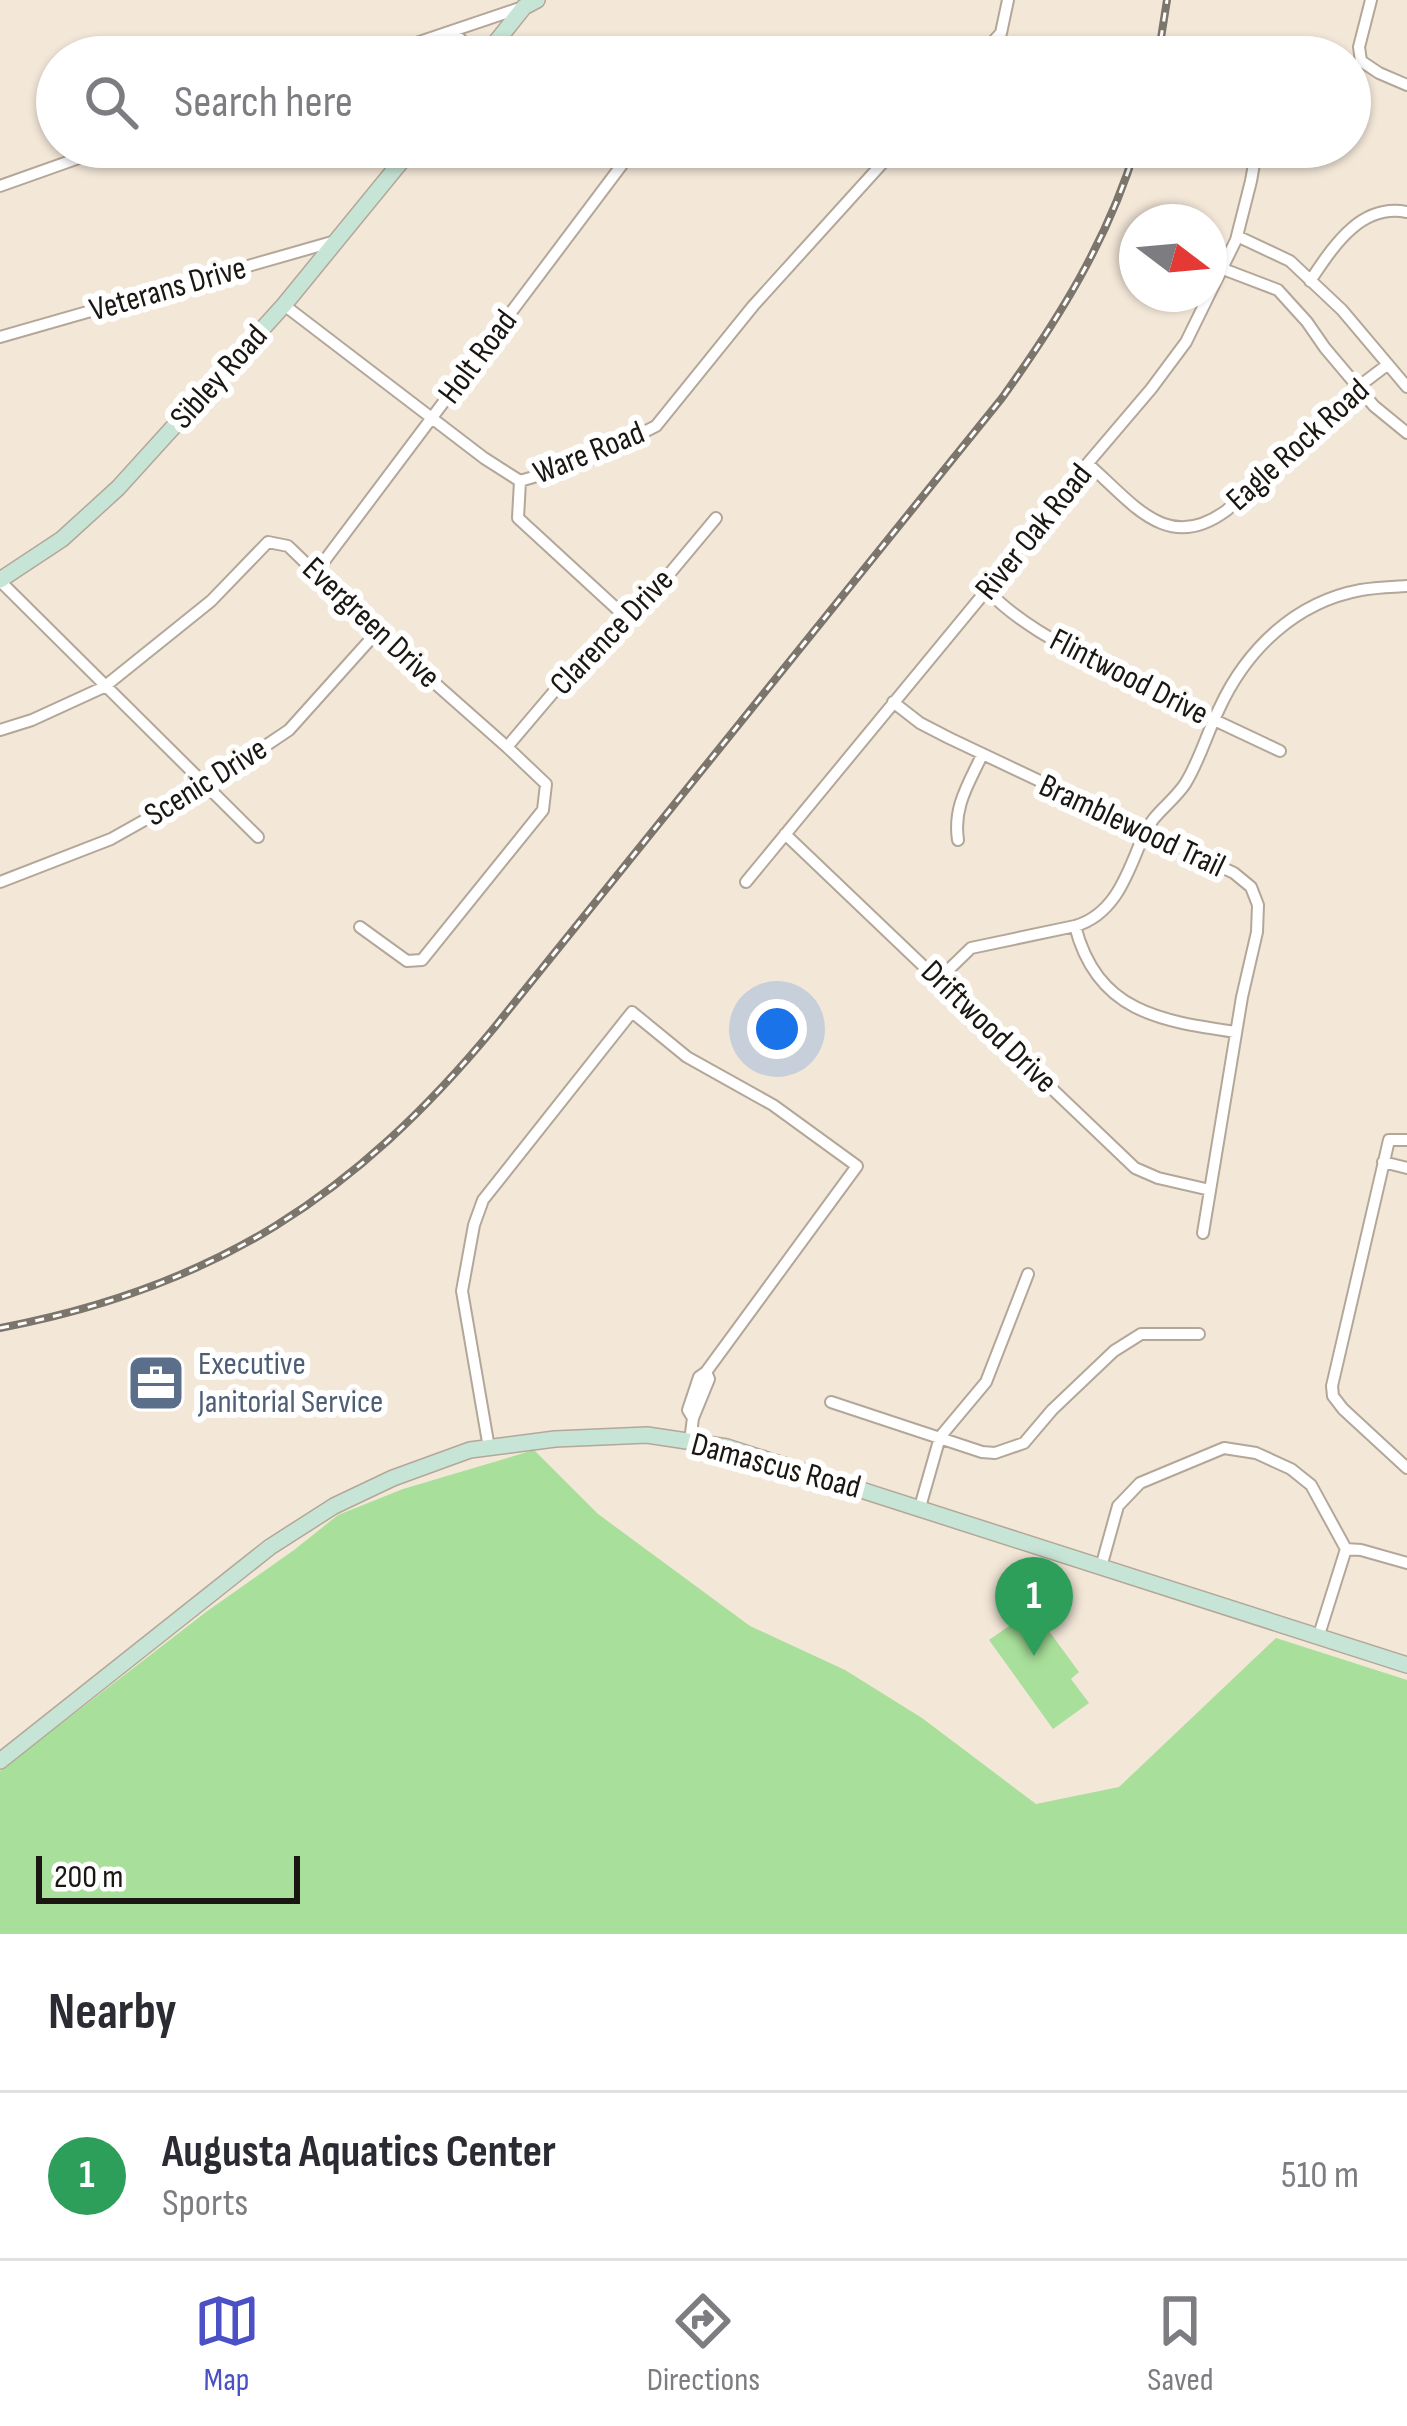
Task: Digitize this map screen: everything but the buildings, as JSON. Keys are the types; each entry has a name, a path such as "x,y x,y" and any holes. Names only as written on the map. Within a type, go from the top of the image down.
{"street":[{"path":"999,36 1008,0"},
{"path":"1362,36 1371,0"},
{"path":"437,36 530,3"},
{"path":"501,36 530,3"},
{"path":"452,31 458,36"},
{"path":"1371,68 1407,85"},
{"path":"0,186 51,168"},
{"name":"Sibley Road","path":"0,580 62,539 118,488 284,305 396,168"},
{"name":"Holt Road","path":"316,572 620,168"},
{"name":"Ware Road","path":"284,305 520,481 587,461 656,426 753,306 878,168"},
{"name":"River Oak Road","path":"1227,260 1238,236 1253,168"},
{"path":"1310,281 1356,224 1372,214 1394,209 1407,212"},
{"path":"1238,236 1290,261 1342,310 1407,387"},
{"name":"Veterans Drive","path":"0,337 335,242"},
{"path":"1227,271 1278,290 1374,406 1407,433"},
{"name":"River Oak Road","path":"746,882 1151,389 1186,342 1201,312"},
{"name":"Eagle Rock Road","path":"1088,464 1156,522 1193,529 1227,511 1387,365"},
{"path":"520,481 518,518 630,621"},
{"name":"Clarence Drive","path":"507,747 557,688 630,621 716,518"},
{"name":"Evergreen Drive","path":"0,730 104,687 212,601 268,542 288,546 546,784 543,810 422,960 406,961 360,927"},
{"path":"0,580 257,837"},
{"path":"939,979 971,947 1076,926 1105,909 1134,862 1145,830 1186,783 1250,655 1280,626 1341,595 1407,586"},
{"name":"Flintwood Drive","path":"987,590 1004,608 1048,636 1280,751"},
{"name":"Scenic Drive","path":"0,882 111,839 207,785 289,730 377,632"},
{"name":"Bramblewood Trail","path":"893,702 920,724 1234,873 1251,887 1258,905 1257,932 1203,1233"},
{"path":"958,840 959,804 982,755"},
{"name":"Driftwood Drive","path":"785,834 1136,1168 1210,1190"},
{"path":"1076,926 1081,949 1103,983 1132,1006 1162,1020 1236,1032"},
{"path":"489,1448 461,1291 478,1213 483,1200 632,1012 687,1057 773,1105 857,1166 706,1372 709,1379 693,1418 690,1442"},
{"path":"1407,1140 1389,1140 1332,1386 1342,1408 1407,1468"},
{"path":"1383,1162 1407,1168"},
{"path":"920,1507 940,1437 986,1382 1028,1274"},
{"path":"831,1402 994,1453 1024,1443 1114,1351 1142,1334 1199,1334"},
{"name":"Damascus Road","path":"0,1761 260,1555 334,1506 470,1450 555,1439 647,1436 727,1447 1407,1665"},
{"path":"1101,1567 1118,1506 1140,1484 1224,1448 1256,1453 1291,1469 1311,1485 1346,1549 1318,1638"},
{"path":"1346,1549 1407,1563"}],"green space":[{"path":"534,1450 598,1514 750,1626 845,1670 922,1718 1036,1804 1119,1787 1276,1638 1407,1680 1407,1934 0,1934 0,1771 338,1515 403,1489"},
{"path":"1025,1615 1035,1629 1043,1623 1079,1672 1071,1679 1089,1703 1053,1729 989,1640"}],"railway":[{"path":"1161,36 1167,0"},
{"path":"0,1328 149,1287 276,1226 389,1140 442,1087 1002,398 1080,278 1129,168"}],"place":[{"name":"Executive Janitorial Service","path":"156,1383"},
{"name":"Augusta Aquatics Center","path":"1034,1656"}]}
